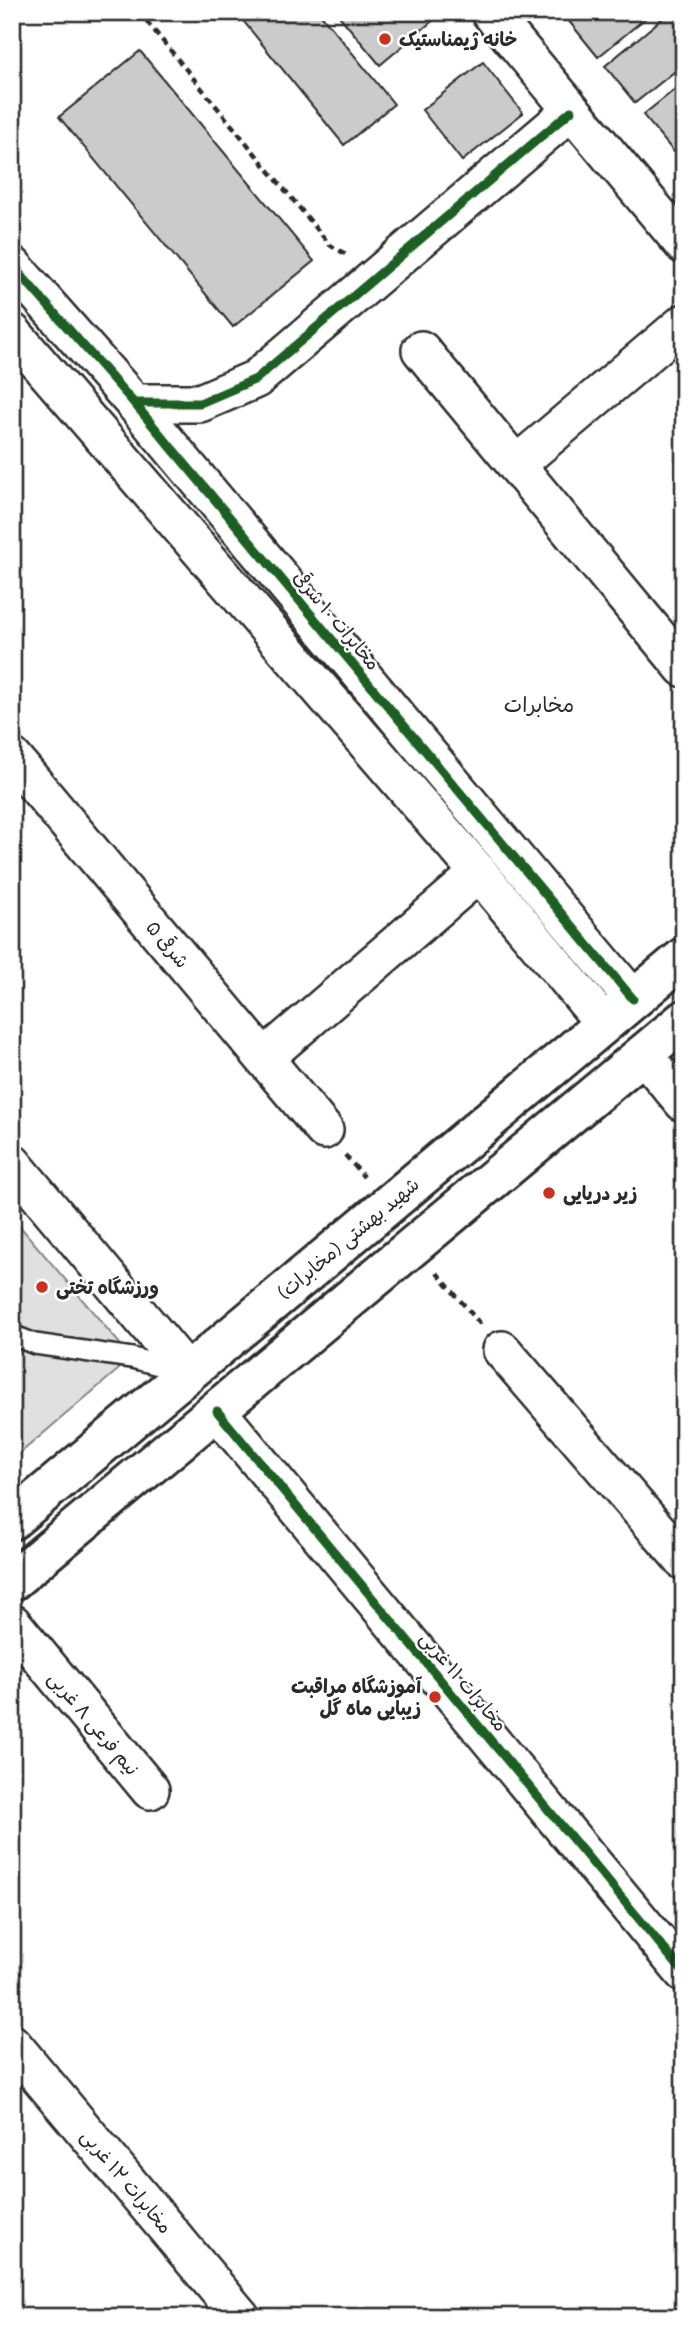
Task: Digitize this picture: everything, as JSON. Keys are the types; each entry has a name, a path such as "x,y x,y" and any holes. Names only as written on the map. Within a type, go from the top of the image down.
{"main road":[{"name":"شهید بهشتی (مخابرات)","path":"12,1520 603,1022 684,957"},
{"path":"12,1581 684,1020"}],"street":[{"path":"490,12 684,245"},
{"path":"134,403 200,403 256,379 571,111"},
{"name":"مخابرات ۱۰ شرقی","path":"12,265 134,403 633,999"},
{"path":"516,465 684,323"},
{"path":"13,335 479,873 603,1022"},
{"path":"421,350 684,668"},
{"name":"شرقی ۵","path":"12,757 324,1130"},
{"path":"264,1058 479,873"},
{"path":"643,1054 684,1104"},
{"path":"12,1163 188,1373"},
{"path":"502,1350 672,1523 684,1561"},
{"name":"مخابرات ۱۱ غربی","path":"217,1410 684,1973"},
{"name":"نیم فرعی ۸ غربی","path":"12,1623 150,1790"},
{"name":"مخابرات ۱۲ غربی","path":"12,2044 241,2317"}],"lane":[{"path":"12,1335 35,1344 132,1358 188,1373"}],"path":[{"path":"12,24 26,12"},
{"path":"139,12 330,245"},
{"path":"324,1130 387,1205"},
{"path":"414,1246 502,1350"}],"shaded area":[{"name":"ورزشگاه تختی","path":"12,1217 132,1358 12,1460"}],"building":[{"path":"236,12 319,12 394,104 344,145"},
{"name":"خانه ژیمناستیک","path":"336,12 443,12 380,65"},
{"path":"577,12 653,12 598,57 568,20"},
{"path":"670,12 684,13 684,64 635,103 605,66"},
{"path":"140,51 314,261 233,327 59,117"},
{"path":"483,62 523,113 462,161 422,110"},
{"path":"684,82 684,144 674,152 643,115"}],"cycle path":[{"path":"134,403 200,403 256,379 571,111"},
{"path":"12,265 134,403 633,999"},
{"path":"217,1411 684,1973"}],"place":[{"name":"خانه ژیمناستیک","path":"385,39"},
{"name":"زیر دریایی","path":"549,1193"},
{"name":"ورزشگاه تختی","path":"42,1287"},
{"name":"آموزشگاه مراقبت زیبایی ماه گل","path":"435,1697"}],"district":[{"name":"مخابرات","path":"539,705"}]}
